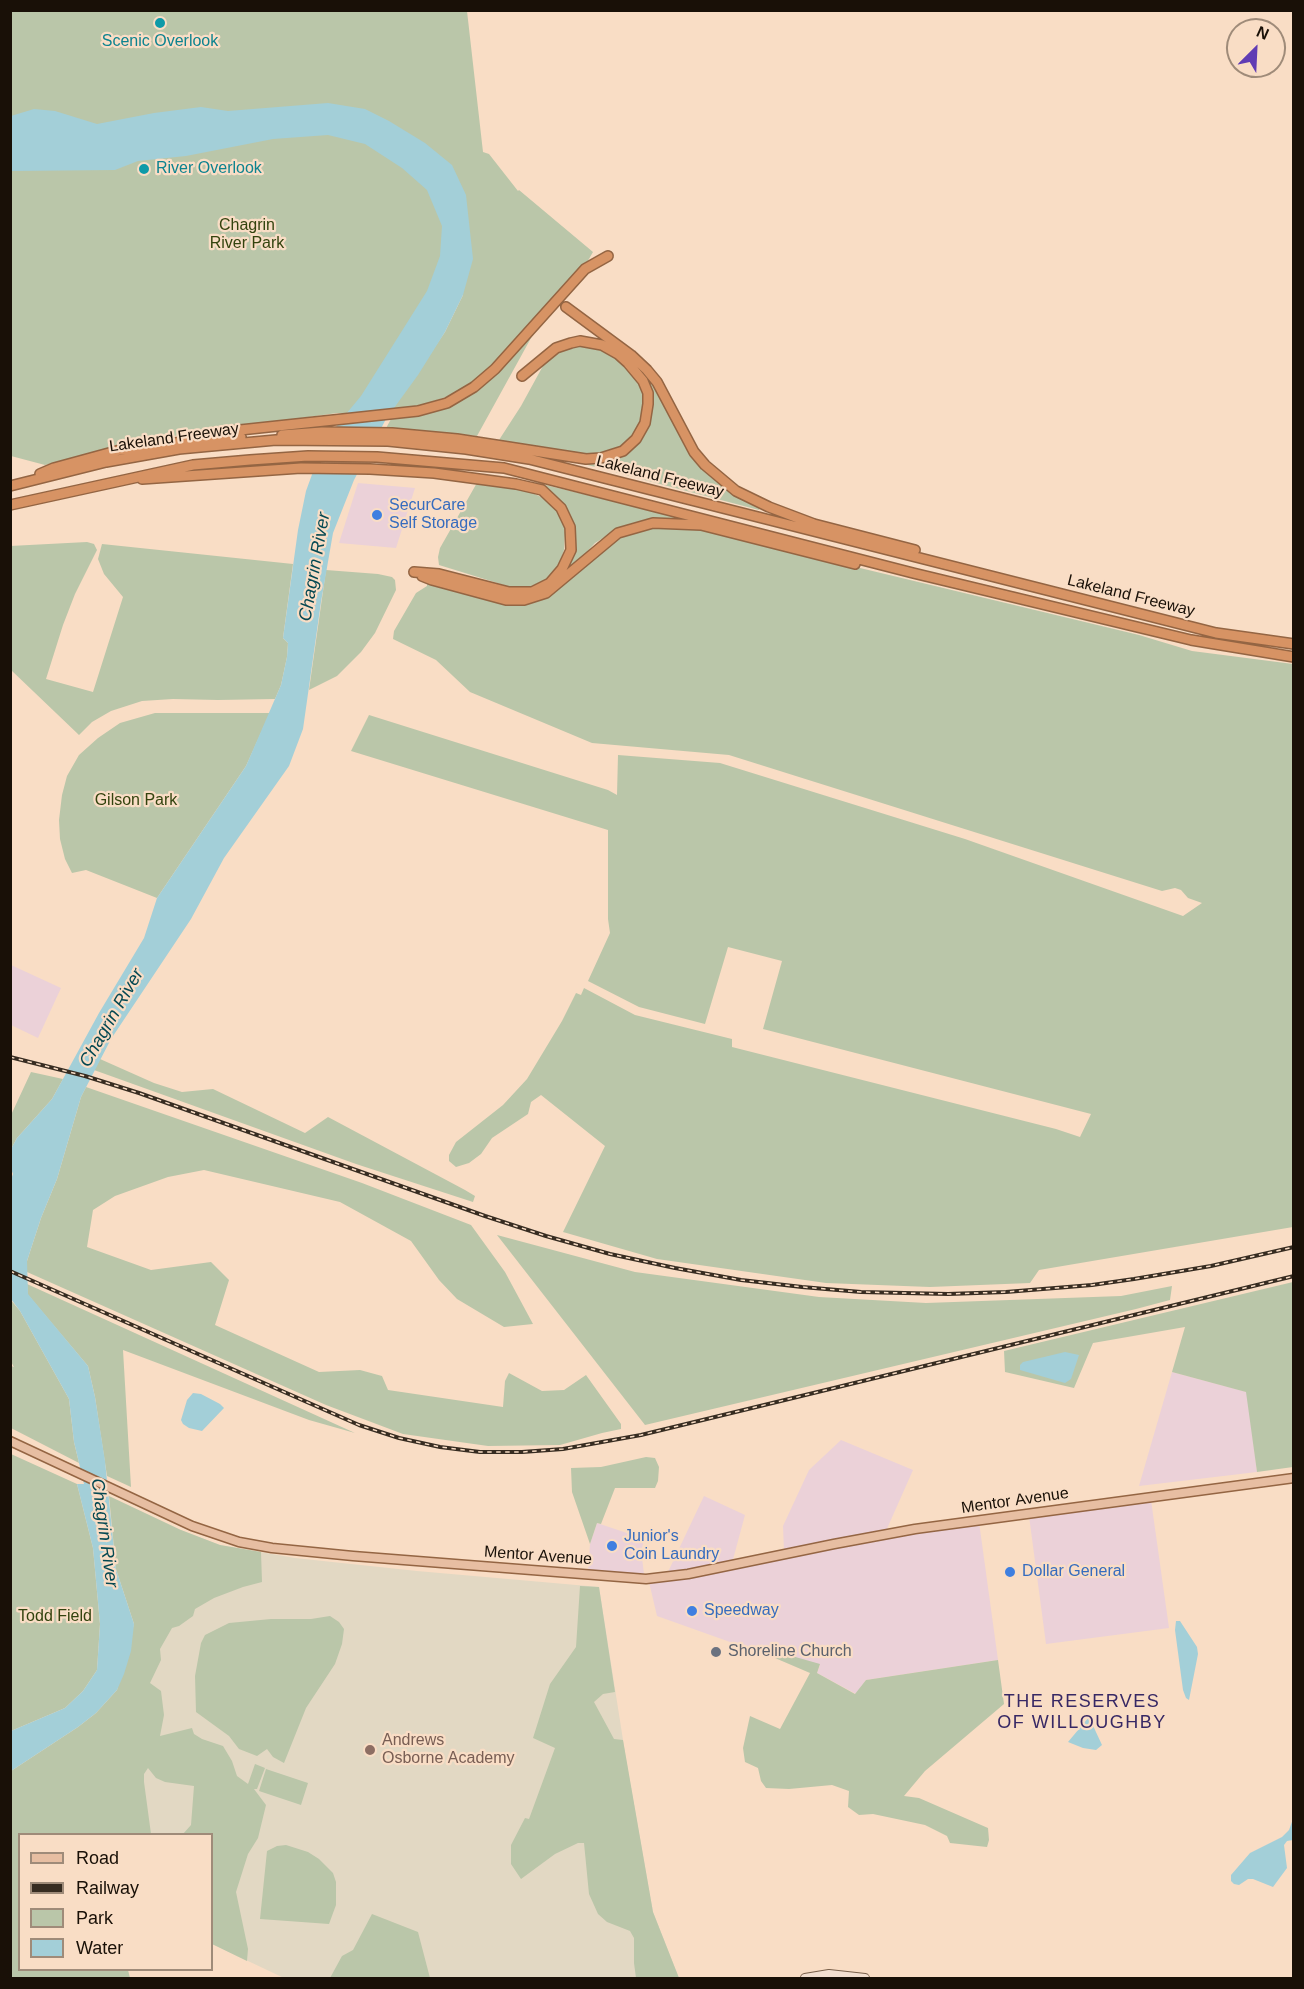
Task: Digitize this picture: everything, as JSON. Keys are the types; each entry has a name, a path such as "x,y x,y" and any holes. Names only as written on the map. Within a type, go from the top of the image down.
{"highway":[{"path":"22,483 54,468 120,450 202,434 418,411 447,403 474,387 495,369 585,269 608,256"},
{"path":"566,307 647,370 657,382 694,452 705,465 736,491 769,507 814,524 922,552 962,569"},
{"path":"120,450 206,439 390,437 457,439 586,459 601,458 623,451 636,439 645,423 648,393 643,381 618,354 602,345 580,341 563,345 556,348 522,376"},
{"name":"Lakeland Freeway","path":"10,486 106,462 178,450 320,436"},
{"name":"Lakeland Freeway","path":"390,437 529,459 1216,633 1293,644"},
{"name":"Lakeland Freeway","path":"10,505 193,465 308,456 377,457 504,468 913,573 1191,640 1293,657"},
{"path":"122,480 301,468 370,469 434,473 516,483 542,490 561,508 570,527 571,550 562,569 550,583 532,592 509,592 439,574 414,572 432,580 506,600 524,600 546,593 618,534 653,523 701,525 842,562 913,573"}],"main road":[{"name":"Mentor Avenue","path":"10,1442 216,1535 239,1542 272,1548 477,1567 656,1579 915,1529 1293,1478"},
{"path":"805,1978 829,1974 865,1978"}],"shaded area":[{"name":"SecurCare Self Storage","path":"358,483 415,488 396,548 339,543"},
{"path":"11,965 61,988 38,1038 11,1025"},
{"path":"1172,1372 1247,1392 1257,1472 1139,1486"},
{"path":"841,1440 913,1470 886,1531 784,1551 783,1526 809,1470"},
{"path":"704,1496 745,1515 732,1563 667,1574"},
{"path":"1151,1500 1169,1628 1046,1644 1029,1516"},
{"path":"979,1522 998,1660 866,1680 856,1694 817,1673 820,1665 778,1652 775,1658 657,1616 649,1582"},
{"path":"597,1523 645,1539 641,1550 644,1574 588,1572 590,1544"},
{"name":"Andrews Osborne Academy","path":"181,1530 220,1545 295,1558 599,1587 653,1912 679,1978 284,1978 213,1944 213,1833 105,1833"}],"green space":[{"name":"Chagrin River Park","path":"11,11 467,11 483,152 489,154 518,191 593,252 586,264 482,375 455,394 419,406 391,411 445,332 463,295 449,209 451,273 398,362 346,414 337,413 145,440 45,465 11,456"},
{"path":"536,329 477,436 385,430 391,419 449,404"},
{"path":"577,345 600,348 611,354 630,369 639,381 644,394 645,406 643,419 632,439 610,452 589,455 499,440 544,364 557,351"},
{"path":"639,365 650,379 690,451 761,507 759,510 580,463 624,454 651,411 637,367"},
{"path":"478,481 524,489 541,497 556,509 563,521 564,550 558,567 545,580 529,587 507,586 439,565 440,548"},
{"path":"533,482 675,516 674,519 633,523 616,530 595,543 570,570 566,568 569,515 563,503"},
{"path":"651,527 694,528 1139,635 1192,651 1293,664 1293,1227 1039,1270 1030,1283 930,1287 826,1283 657,1259 563,1232 605,1146 541,1095 531,1102 528,1114 492,1138 481,1154 469,1163 456,1167 449,1161 449,1155 456,1142 503,1105 527,1079 576,993 581,995 584,988 635,1015 732,1039 732,1047 1080,1137 1091,1114 763,1029 782,961 728,947 705,1024 639,1007 588,981 610,933 608,830 351,751 369,715 608,790 617,795 618,755 720,763 965,839 1183,916 1202,903 1188,898 1181,890 1175,888 1162,891 729,755 592,743 470,692 436,660 393,639 394,631 416,593 427,586 427,583 499,602 529,603 548,595 601,548 633,531"},
{"path":"87,542 94,544 97,550 75,594 46,679 93,692 123,597 104,574 98,559 102,544 293,564 283,638 288,643 287,657 281,685 275,699 142,701 111,711 92,722 79,735 11,670 10,546"},
{"path":"326,570 392,577 395,580 396,590 375,633 361,652 337,676 309,690"},
{"name":"Gilson Park","path":"155,713 270,713 246,766 157,898 86,870 72,873 65,859 60,839 59,820 67,776 79,755 120,723"},
{"path":"100,1059 154,1083 182,1092 213,1089 305,1133 328,1117 465,1190 475,1196 473,1202 356,1164 94,1070"},
{"path":"31,1072 63,1079 52,1099 17,1138 11,1149 11,1115"},
{"path":"86,1087 362,1183 471,1225 505,1272 533,1324 504,1327 457,1299 439,1280 411,1241 340,1202 204,1170 168,1177 115,1196 93,1210 87,1247 151,1270 211,1262 229,1280 215,1325 319,1372 360,1370 382,1376 388,1390 503,1407 505,1381 509,1373 542,1391 564,1390 586,1375 621,1424 621,1429 560,1445 488,1446 403,1434 326,1405 27,1272 27,1261 57,1179"},
{"path":"497,1235 635,1272 819,1297 926,1303 1121,1296 1172,1286 1170,1300 1136,1309 645,1425"},
{"path":"1293,1282 1293,1467 1257,1472 1246,1392 1172,1372 1185,1327 1093,1343 1074,1388 1005,1372 1004,1351"},
{"path":"27,1284 355,1433 309,1420 123,1350 131,1487 107,1476 88,1366 28,1295"},
{"path":"10,1299 20,1311 69,1399 79,1463 11,1428 11,1366 14,1367 10,1360"},
{"name":"Todd Field","path":"11,1454 77,1484 93,1548 100,1624 97,1670 83,1691 65,1708 11,1731"},
{"path":"646,1457 655,1458 659,1467 655,1488 615,1488 601,1524 597,1523 590,1544 572,1492 571,1468 601,1467"},
{"path":"109,1496 181,1530 220,1545 261,1552 262,1582 214,1598 195,1609 193,1616 179,1626 172,1628 160,1649 161,1660 150,1683 161,1691 164,1715 160,1736 192,1728 194,1734 202,1739 223,1746 232,1761 237,1776 248,1784 255,1764 265,1768 257,1789 254,1789 266,1805 258,1838 248,1854 236,1892 248,1949 247,1961 213,1944 213,1833 184,1833 191,1825 194,1786 165,1782 156,1778 148,1768 144,1774 144,1782 151,1833 18,1833 18,1971 128,1971 130,1978 11,1978 11,1771 78,1727 96,1713 117,1690 134,1624 116,1569"},
{"path":"580,1586 599,1587 615,1692 603,1694 594,1702 614,1739 623,1740 653,1912 679,1978 636,1978 634,1938 630,1931 607,1922 598,1914 589,1894 584,1843 578,1843 555,1854 521,1879 511,1864 511,1845 525,1818 529,1819 555,1748 533,1738 550,1684 576,1647"},
{"path":"330,1616 344,1629 342,1644 335,1664 306,1708 284,1763 273,1757 267,1749 257,1756 239,1749 229,1736 196,1712 195,1676 201,1643 205,1635 229,1623"},
{"path":"778,1652 820,1664 817,1673 855,1694 866,1680 998,1660 1004,1704 925,1771 904,1796 919,1798 988,1828 987,1847 950,1843 947,1836 925,1825 873,1814 859,1815 848,1807 849,1791 832,1785 789,1789 766,1788 761,1781 758,1768 745,1762 743,1748 750,1716 780,1729 810,1673 775,1658"},
{"path":"266,1769 308,1783 301,1805 259,1791"},
{"path":"286,1845 308,1852 333,1873 336,1882 336,1905 329,1924 260,1919 267,1851"},
{"path":"372,1914 418,1932 430,1978 330,1978 342,1956 353,1950"}],"water":[{"name":"Chagrin River","path":"328,103 365,109 389,121 425,143 452,165 466,195 473,259 463,295 445,332 386,419 354,480 333,533 303,729 289,766 224,858 191,919 111,1039 81,1097 57,1179 27,1261 28,1294 88,1366 105,1461 116,1569 134,1624 131,1651 117,1690 96,1713 78,1727 11,1771 11,1731 65,1708 83,1691 97,1670 100,1624 93,1548 77,1484 84,1484 74,1442 69,1399 11,1299 10,1182 13,1174 11,1149 17,1138 52,1099 99,1013 144,938 157,898 246,766 281,685 288,643 283,638 298,530 306,491 322,447 361,396 427,291 440,256 442,226 427,190 402,168 365,144 328,135 273,139 186,156 138,161 115,170 11,171 11,116 34,109 55,111 97,124 201,107 228,111"},
{"path":"1065,1352 1079,1355 1071,1379 1065,1383 1020,1370 1023,1362"},
{"path":"193,1393 201,1394 224,1408 202,1431 189,1428 181,1420 187,1400"},
{"path":"1176,1621 1180,1621 1197,1647 1198,1654 1189,1700 1183,1690 1175,1630"},
{"path":"1089,1717 1102,1745 1096,1750 1068,1742"},
{"path":"1293,1819 1293,1840 1287,1841 1284,1845 1287,1868 1273,1887 1253,1879 1248,1879 1239,1885 1234,1884 1231,1881 1231,1875 1250,1853 1282,1837 1289,1830"}],"pier":[{"path":"331,429 384,430 361,473 310,473 319,446"}],"railway":[{"path":"10,1057 85,1076 139,1093 546,1236 610,1254 741,1280 861,1292 948,1294 1006,1292 1134,1279 1211,1266 1294,1247"},
{"path":"10,1271 359,1425 399,1438 440,1447 480,1452 563,1449 641,1435 1294,1276"}],"place":[{"name":"Scenic Overlook","path":"160,23"},
{"name":"River Overlook","path":"144,169"},
{"name":"SecurCare Self Storage","path":"377,515"},
{"name":"Junior's Coin Laundry","path":"612,1546"},
{"name":"Dollar General","path":"1010,1572"},
{"name":"Speedway","path":"692,1611"},
{"name":"Shoreline Church","path":"716,1652"},
{"name":"Andrews Osborne Academy","path":"370,1750"}],"district":[{"name":"THE RESERVES OF WILLOUGHBY","path":"1082,1712"}]}
